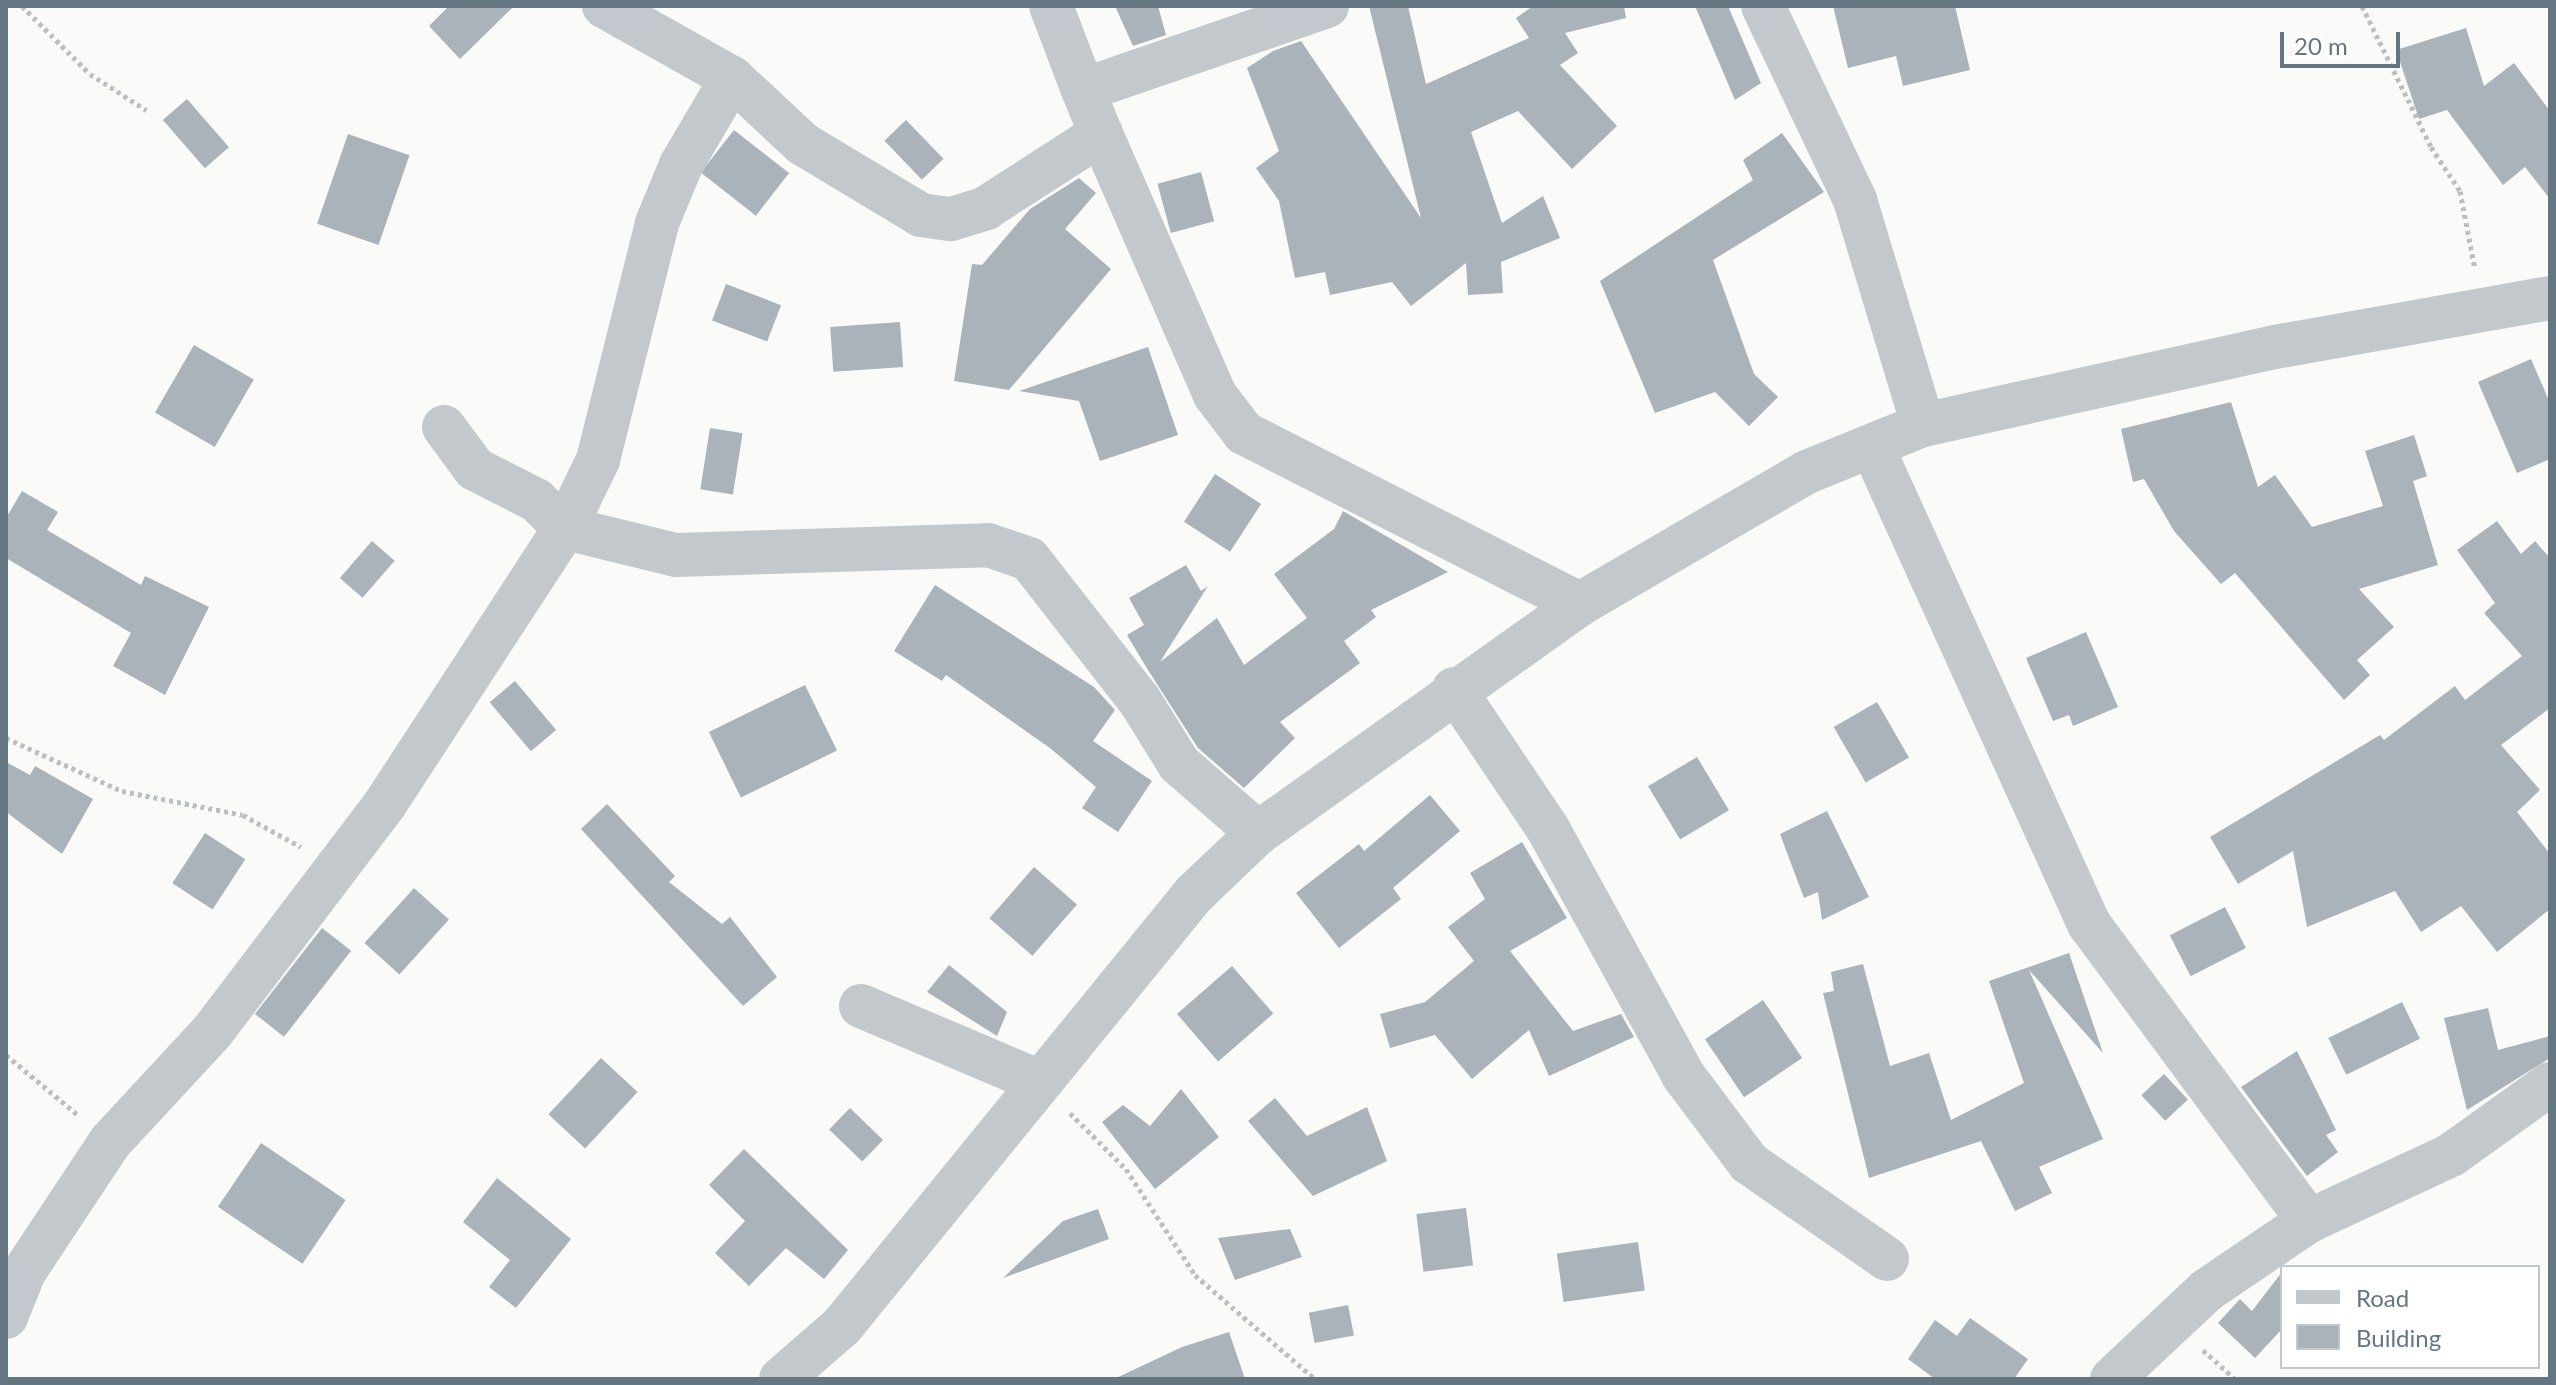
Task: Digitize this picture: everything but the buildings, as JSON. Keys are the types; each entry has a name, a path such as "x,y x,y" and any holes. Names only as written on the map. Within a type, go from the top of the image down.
{"street":[{"path":"604,6 732,78 803,144 921,215 951,219 986,208 1101,134"},
{"path":"1051,6 1101,134 1215,395 1235,425 1284,459 1580,604"},
{"path":"1083,90 1327,6"},
{"path":"1763,6 1855,200 1923,425"},
{"path":"6,1317 24,1272 110,1142 212,1032 337,867 565,528 598,460 657,223 681,165 732,78"},
{"path":"781,1379 842,1326 1038,1081 1194,894 1258,833 1454,689 1580,604 1807,472 1923,425 2275,347 2550,298"},
{"path":"444,427 475,469 536,500 565,528 676,555 988,545 1029,559 1140,701 1179,764 1258,833"},
{"path":"1872,446 2089,924 2309,1221"},
{"path":"1454,689 1548,829 1683,1075 1749,1163 1887,1259"},
{"path":"861,1006 1038,1081"},
{"path":"2112,1379 2169,1319 2309,1221 2451,1155 2550,1085"}],"path":[{"path":"22,6 90,74 146,110"},
{"path":"2362,6 2470,216 2479,311"},
{"path":"6,738 122,791 243,815 337,867"},
{"path":"6,1055 110,1142"},
{"path":"1038,1081 1126,1169 1195,1275 1315,1379"}]}
